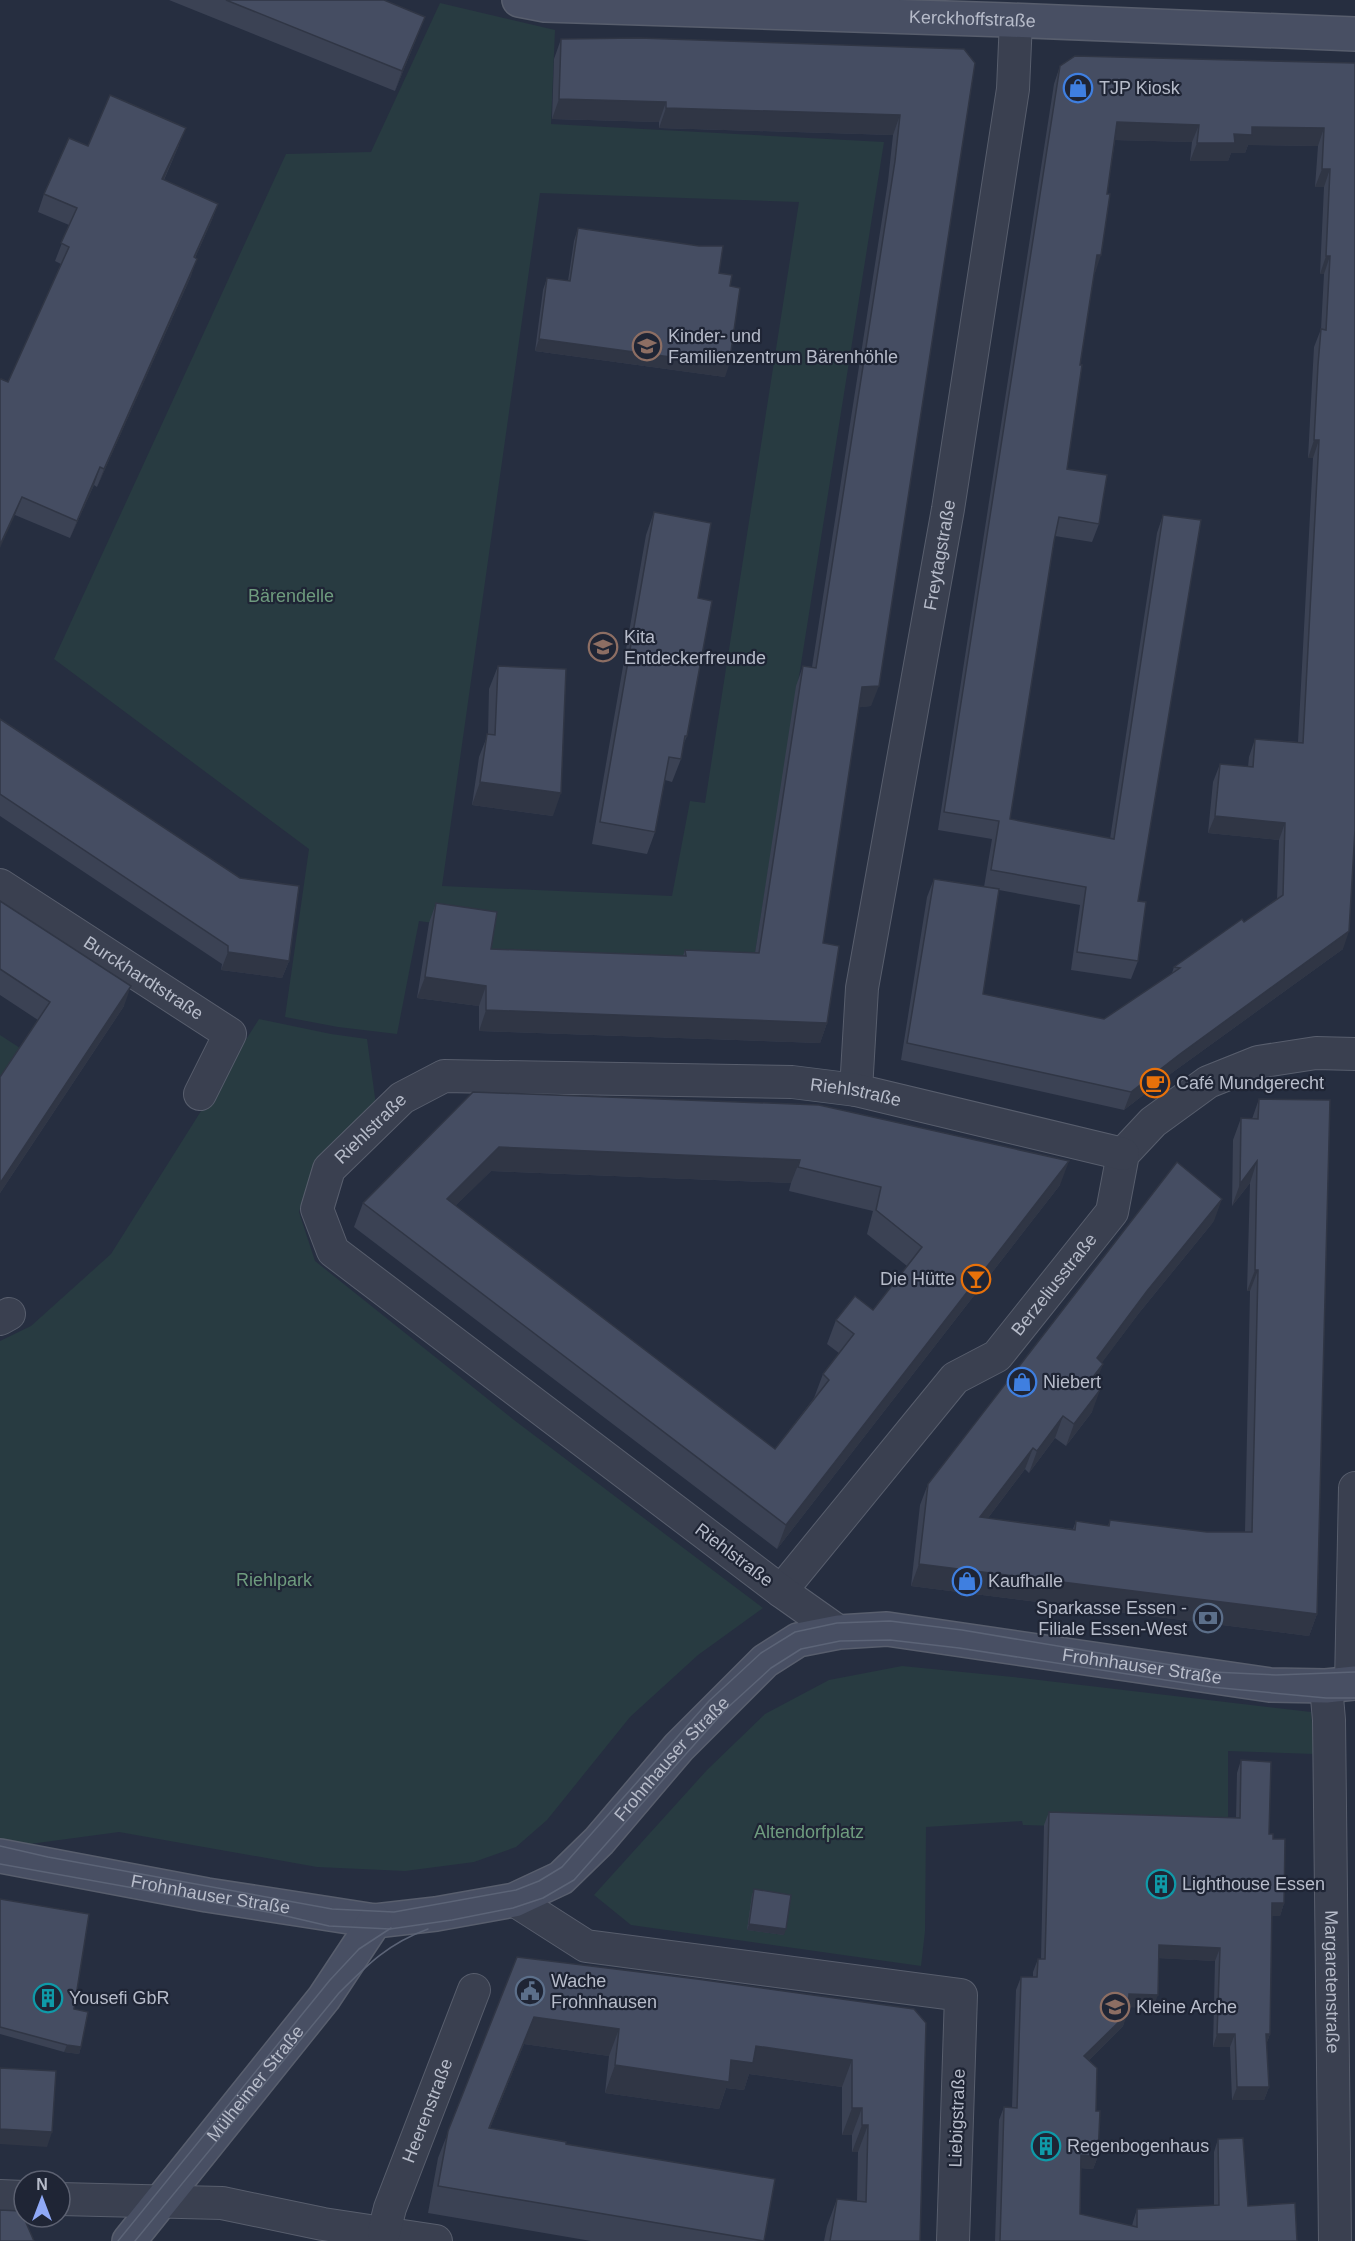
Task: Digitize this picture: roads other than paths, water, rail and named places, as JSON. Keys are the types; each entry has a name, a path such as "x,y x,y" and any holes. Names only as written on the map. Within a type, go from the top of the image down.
{"main road":[{"name":"Kerckhoffstraße","path":"519,0 545,5 1010,13 1355,34"},
{"name":"Frohnhauser Straße","path":"0,1856 207,1895 375,1921 436,1914 514,1900 561,1878 599,1841 679,1747 765,1661 798,1640 838,1632 887,1629 1270,1685 1344,1684"},
{"name":"Mülheimer Straße","path":"129,2241 220,2124 324,1998 375,1921"}],"street":[{"name":"Freytagstraße","path":"856,1090 862,988 948,509 1013,90 1010,13"},
{"name":"Burckhardtstraße","path":"0,885 230,1034 200,1094"},
{"path":"1123,1154 1153,1122 1208,1082 1258,1062 1316,1053 1355,1054"},
{"name":"Riehlstraße","path":"838,1632 333,1251 317,1209 329,1169 402,1098 444,1076 792,1082 856,1090 1123,1154"},
{"name":"Berzeliusstraße","path":"781,1591 955,1378 997,1356 1112,1212 1123,1154"},
{"name":"Margaretenstraße","path":"1335,2241 1329,1720 1344,1684 1355,1488"},
{"name":"Liebigstraße","path":"514,1900 586,1946 961,1995 953,2241"},
{"name":"Heerenstraße","path":"384,2232 390,2208 474,1990"},
{"path":"72,2199 222,2203 323,2232 384,2232 436,2241"}],"tram line":[{"path":"0,1846 48,1857 332,1909 394,1912 516,1890 539,1881 562,1867 709,1701 761,1653 795,1632 837,1623 890,1621 962,1630 1213,1672 1276,1675 1355,1672"},
{"path":"0,1864 273,1913 329,1926 390,1929 513,1908 543,1898 574,1880 725,1710 771,1668 801,1649 840,1641 890,1640 959,1648 1211,1687 1326,1698 1355,1698"},
{"path":"118,2241 330,1980 359,1949 391,1928"},
{"path":"135,2241 339,1993 380,1955 402,1941 428,1929"}],"place":[{"name":"TJP Kiosk","path":"1078,88"},
{"name":"Kinder- und Familienzentrum Bärenhöhle","path":"647,346"},
{"name":"Kita Entdeckerfreunde","path":"603,647"},
{"name":"Café Mundgerecht","path":"1155,1083"},
{"name":"Die Hütte","path":"976,1279"},
{"name":"Niebert","path":"1022,1382"},
{"name":"Kaufhalle","path":"967,1581"},
{"name":"Sparkasse Essen - Filiale Essen-West","path":"1208,1618"},
{"name":"Lighthouse Essen","path":"1161,1884"},
{"name":"Wache Frohnhausen","path":"530,1991"},
{"name":"Yousefi GbR","path":"48,1998"},
{"name":"Kleine Arche","path":"1115,2007"},
{"name":"Regenbogenhaus","path":"1046,2146"}],"park label":[{"name":"Bärendelle","path":"291,596"},
{"name":"Riehlpark","path":"274,1580"},
{"name":"Altendorfplatz","path":"809,1832"}]}
